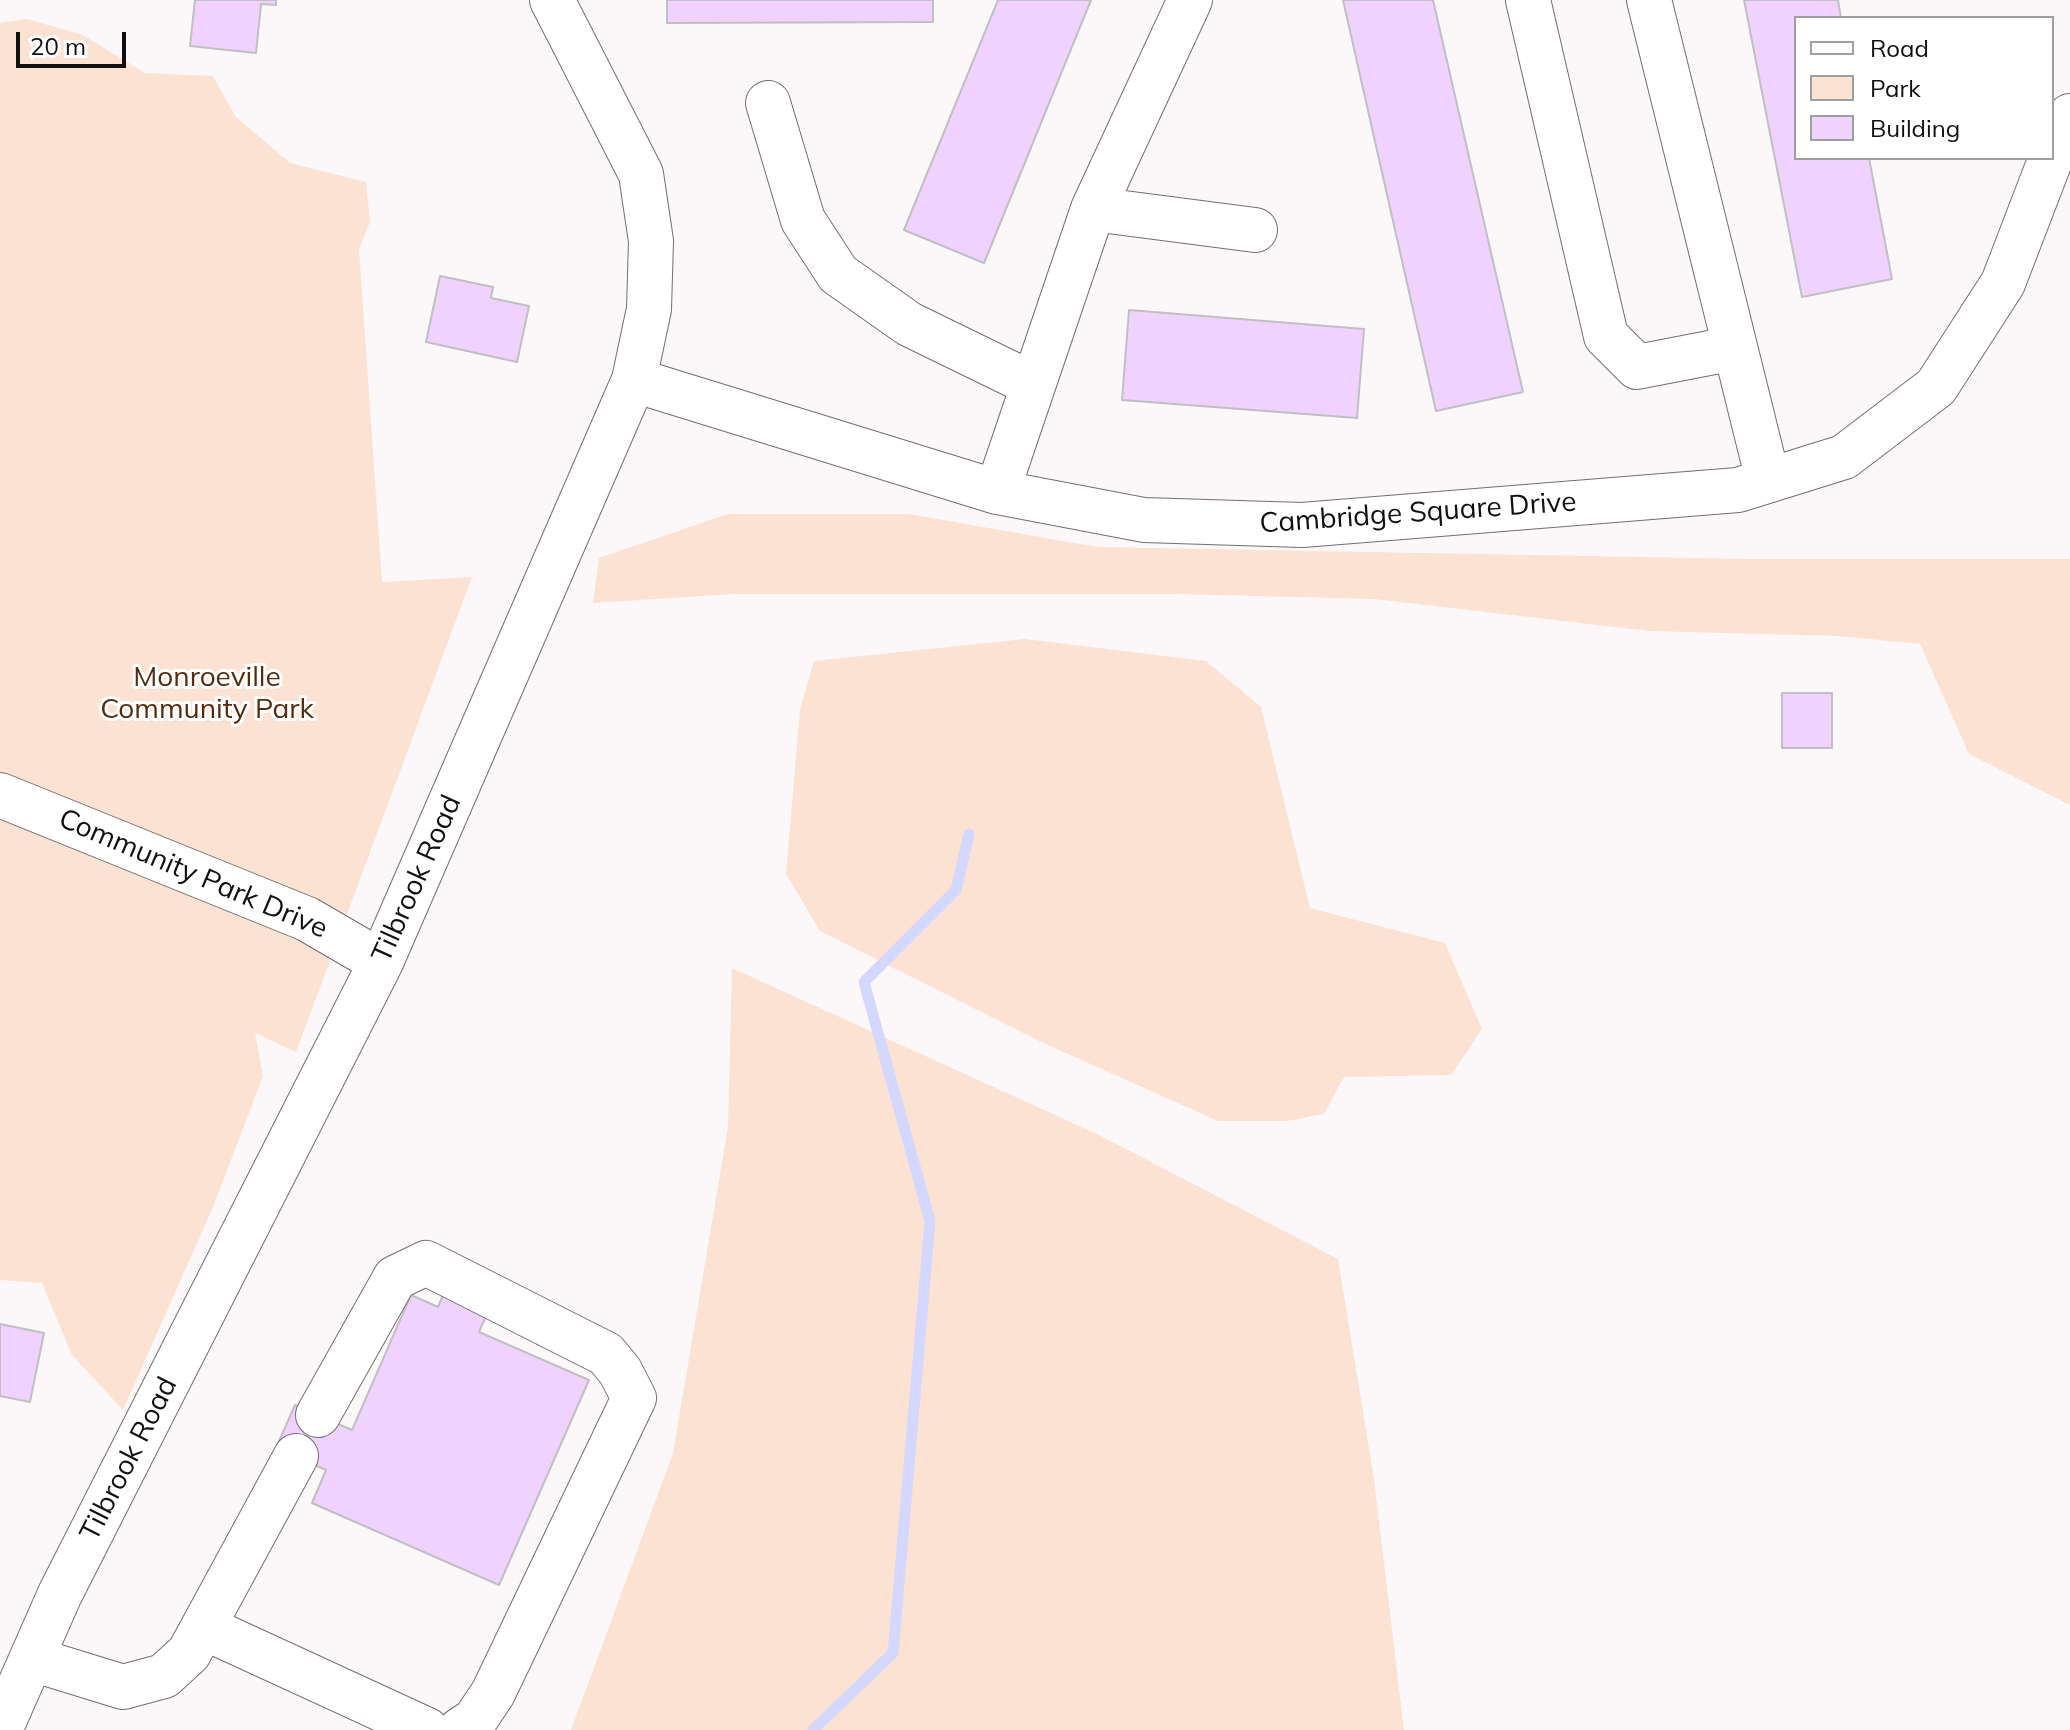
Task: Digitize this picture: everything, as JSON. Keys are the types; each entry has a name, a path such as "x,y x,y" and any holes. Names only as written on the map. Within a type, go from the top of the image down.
{"street":[{"name":"Tilbrook Road","path":"0,1730 60,1594 381,962 634,380 649,309 651,241 641,174 552,0"},
{"path":"997,492 1093,209 1190,0"},
{"path":"1528,0 1606,336 1637,367 1735,348"},
{"path":"1649,0 1768,480"},
{"path":"768,103 803,220 838,274 909,324 1032,384"},
{"name":"Cambridge Square Drive","path":"2054,150 2070,116"},
{"name":"Cambridge Square Drive","path":"634,380 997,492 1144,520 1302,525 1738,490 1844,457 1936,387 2003,283 2049,160"},
{"path":"1093,209 1255,230"},
{"name":"Community Park Drive","path":"0,795 307,919 381,962"},
{"path":"318,1415 395,1278 426,1263 606,1354 620,1371 634,1398 493,1693 475,1720 460,1730"},
{"path":"32,1659 123,1687 164,1676 189,1653 296,1456"},
{"path":"203,1627 427,1730"}],"green space":[{"name":"Monroeville Community Park","path":"27,19 83,35 145,73 213,76 235,116 290,163 366,182 370,222 359,249 382,582 472,577 296,1052 255,1033 263,1076 213,1207 123,1410 72,1355 42,1283 0,1280 0,23"},
{"path":"728,514 909,514 1097,547 1752,559 2070,559 2070,805 1969,754 1920,644 1838,636 1649,631 1374,599 1176,594 733,594 593,603 599,558"},
{"path":"1025,639 1206,661 1261,707 1310,908 1445,943 1482,1029 1451,1075 1344,1077 1324,1114 1287,1121 1218,1121 1039,1041 820,931 786,874 800,710 814,661"},
{"path":"732,968 1097,1134 1338,1259 1374,1479 1404,1730 571,1730 673,1453 728,1127"}],"building":[{"path":"195,0 276,0 276,5 261,4 256,53 190,46"},
{"path":"667,0 933,0 933,22 667,23"},
{"path":"998,0 1091,0 984,263 904,230"},
{"path":"1343,0 1433,0 1523,392 1436,411"},
{"path":"1744,0 1838,0 1841,16 1794,16 1794,160 1869,160 1892,279 1802,297"},
{"path":"440,276 493,287 491,298 529,306 517,362 426,342"},
{"path":"1129,310 1364,329 1357,418 1122,400"},
{"path":"1782,693 1832,693 1832,748 1782,748"},
{"path":"411,1295 438,1307 443,1295 487,1314 479,1332 589,1380 499,1585 312,1503 326,1470 276,1448 295,1405 352,1430"},
{"path":"0,1324 44,1333 30,1402 0,1396"}],"waterway":[{"path":"813,1730 893,1653 930,1221 864,982 956,890 969,834"}]}
